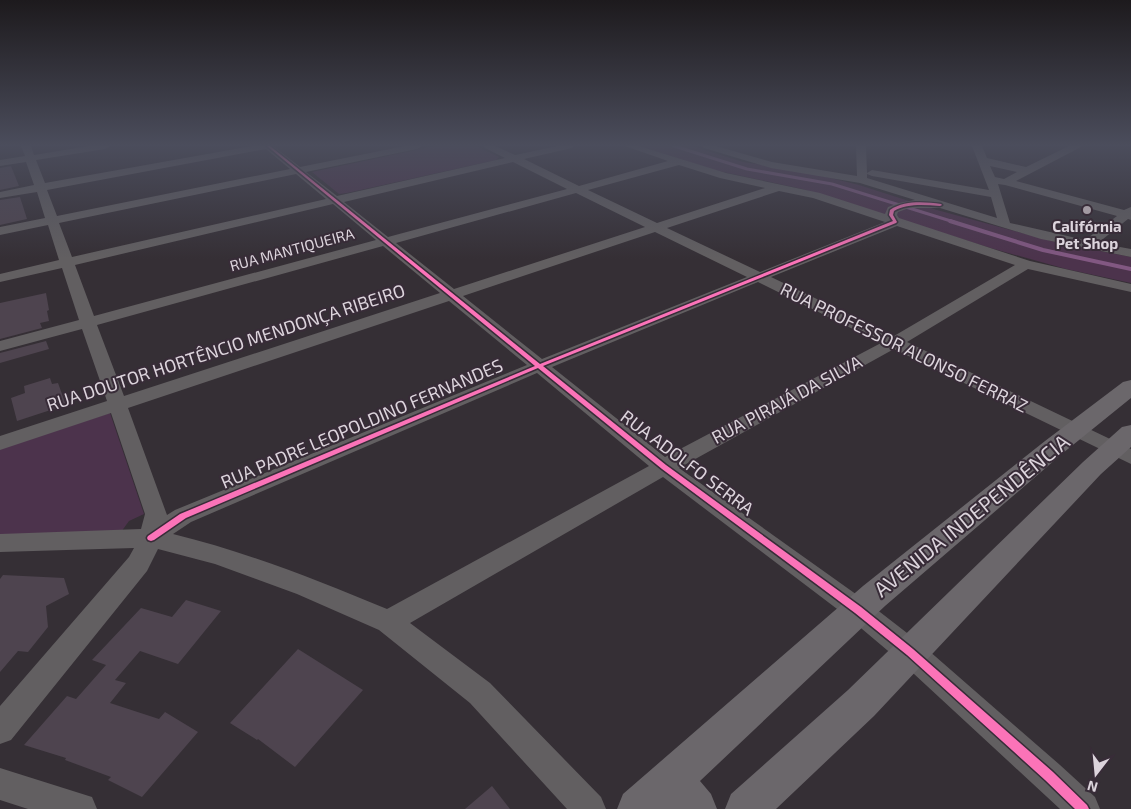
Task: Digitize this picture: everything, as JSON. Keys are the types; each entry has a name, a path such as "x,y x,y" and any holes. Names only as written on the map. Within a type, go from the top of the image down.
{"main road":[{"name":"AVENIDA INDEPENDÊNCIA","path":"638,809 684,795 858,610 1131,387"},
{"name":"AVENIDA INDEPENDÊNCIA","path":"746,809 861,703 1092,468 1125,447"}],"street":[{"path":"0,729 138,564 151,538 156,514 39,184"},
{"path":"0,195 58,184"},
{"path":"0,231 232,184"},
{"name":"RUA ADOLFO SERRA","path":"314,184 664,466 858,610 910,652 1050,776 1083,809"},
{"path":"0,278 407,184"},
{"name":"RUA PROFESSOR ALONSO FERRAZ","path":"566,184 1076,431 1125,447"},
{"name":"RUA MANTIQUEIRA","path":"0,346 597,184"},
{"path":"763,184 816,195 893,216 1026,264 1131,288"},
{"path":"882,184 940,206 1005,225 1087,245 1130,253"},
{"path":"917,184 996,195"},
{"path":"992,184 1005,225"},
{"path":"1013,184 1129,214"},
{"name":"RUA DOUTOR HORTÊNCIO MENDONÇA RIBEIRO","path":"0,443 779,187"},
{"name":"RUA PADRE LEOPOLDINO FERNANDES","path":"151,538 183,516 539,366 758,277 893,216 898,206 909,204 940,206"},
{"path":"1087,245 1129,214"},
{"name":"RUA PIRAJÁ DA SILVA","path":"388,622 664,466 893,343 1026,264"},
{"path":"0,543 151,538 219,555 306,587 388,622 480,693 589,809"},
{"path":"0,784 80,809"}],"shaded area":[{"path":"326,184 389,184 347,193 339,194"},
{"path":"778,184 854,184 937,210 1059,243 1131,257 1131,283 1066,269 994,249 802,189"},
{"path":"110,413 144,514 129,521 121,532 0,537 0,448"}],"building":[{"path":"0,184 18,184 19,186 0,190"},
{"path":"20,197 27,219 0,225 0,200"},
{"path":"46,293 49,321 40,323 42,328 0,339 0,303"},
{"path":"46,341 49,349 0,363 0,353"},
{"path":"50,378 52,384 58,383 66,405 17,421 11,398 25,393 24,386"},
{"path":"3,575 64,578 69,594 46,606 48,627 28,652 18,651 0,672 0,579"},
{"path":"186,600 221,611 178,664 140,651 115,680 126,683 110,703 159,719 165,712 198,732 142,797 108,780 111,777 65,760 66,758 24,745 67,696 76,699 106,665 92,660 141,608 172,617"},
{"path":"298,649 363,690 295,767 258,739 230,723"},
{"path":"492,786 510,809 465,809"}],"waterway":[{"path":"831,184 954,222"},
{"path":"950,221 1043,250 1131,269"}],"cycle path":[{"path":"315,184 664,467 858,610 910,652 1049,776 1083,809"},
{"path":"151,538 183,516 539,366 895,222 891,215 892,210 897,207 915,204 940,205"}],"place":[{"name":"Califórnia Pet Shop","path":"1087,210"}]}
